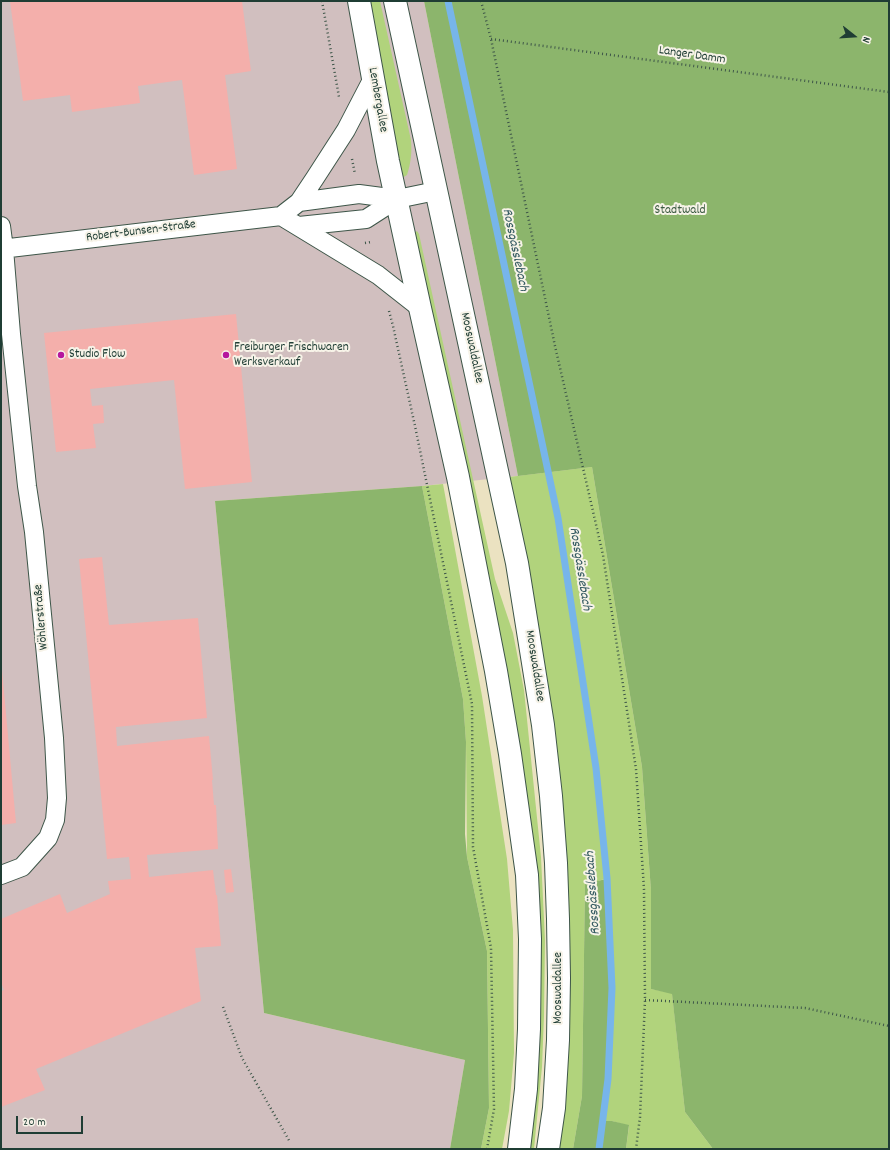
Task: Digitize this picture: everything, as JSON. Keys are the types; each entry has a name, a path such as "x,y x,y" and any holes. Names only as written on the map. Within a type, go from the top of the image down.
{"main road":[{"name":"Lembergallee","path":"359,1 388,161 397,199"},
{"path":"395,1 436,190"},
{"name":"Mooswaldallee","path":"436,190 517,563 543,725 551,796 556,863 559,978 557,1062 554,1108 548,1149"},
{"path":"397,199 458,477 496,671 510,754 527,875 530,940 530,1029 526,1090 519,1149"}],"street":[{"path":"373,78 346,130 299,202 281,216 378,275 420,308"},
{"path":"299,226 366,219 397,199 436,190"},
{"path":"299,202 359,194 397,199"},
{"name":"Robert-Bunsen-Straße","path":"3,249 281,216"},
{"name":"Wöhlerstraße","path":"1,226 6,334 35,540 54,738 57,798 55,820 48,838 22,867 1,875"}],"path":[{"path":"322,1 359,194"},
{"path":"481,1 491,39 555,346 603,556 636,769 644,889 645,1000 640,1117 636,1149"},
{"name":"Langer Damm","path":"491,39 889,92"},
{"path":"378,275 393,326 415,426 472,704 473,847 491,948 494,1109 487,1149"},
{"path":"645,1000 805,1008 889,1026"},
{"path":"223,1007 242,1058 290,1142"}],"shaded area":[{"path":"1,1 424,1 518,476 422,486 215,501 264,1013 465,1060 450,1149 1,1149"}],"green space":[{"path":"368,1 380,1 411,140 411,153 407,175 402,178"},
{"name":"Stadtwald","path":"424,1 889,1 889,1149 713,1149 685,1112 672,994 651,989 651,891 642,767 592,467 518,476"},
{"path":"417,231 419,234 495,579 513,633 524,690 541,857 545,940 542,1067 534,1149 529,1149 538,1067 541,1016 539,940 414,233"},
{"path":"592,467 642,767 651,891 651,989 672,993 685,1112 713,1149 626,1149 629,1126 612,1121 604,1121 609,1079 613,988 608,878 585,885 582,1096 573,1149 557,1149 567,1034 509,477"},
{"path":"443,484 482,696 507,859 513,930 514,1053 509,1111 502,1149 481,1149 489,1108 487,951 467,857 466,742 463,699 422,486"},
{"path":"422,486 463,699 466,742 465,834 467,857 487,951 489,1108 481,1149 450,1149 465,1060 264,1013 215,501"},
{"path":"606,879 610,988 606,1079 601,1121 612,1121 629,1125 626,1149 573,1149 582,1096 585,884"}],"building":[{"path":"10,1 242,1 251,71 225,75 237,169 194,175 182,80 138,86 140,103 72,112 70,95 23,101"},
{"path":"236,314 252,482 185,489 174,380 90,389 92,406 103,405 104,423 93,424 96,448 56,452 44,333"},
{"path":"102,557 109,625 198,618 207,718 116,727 117,746 209,736 214,805 216,805 218,849 147,855 149,877 213,870 217,895 221,946 195,948 201,1001 36,1069 45,1090 1,1107 1,991 4,990 1,982 1,919 60,894 67,913 110,894 108,881 131,879 129,857 107,859 79,559"},
{"path":"1,670 16,823 1,825"},
{"path":"231,869 234,892 226,893 224,870"}],"waterway":[{"name":"Rossgässlebach","path":"448,1 558,518 596,768 607,878 612,988 608,1079 599,1149"}],"place":[{"name":"Studio Flow","path":"61,355"},
{"name":"Freiburger Frischwaren Werksverkauf","path":"226,355"}]}
